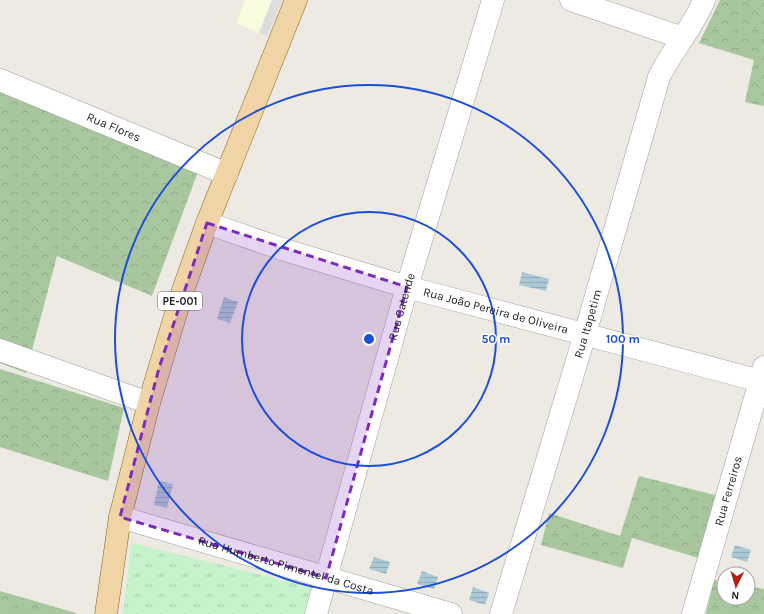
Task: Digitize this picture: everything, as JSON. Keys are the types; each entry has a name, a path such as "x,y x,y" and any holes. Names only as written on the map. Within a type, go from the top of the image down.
{"main road":[{"name":"PE-001","path":"106,614 120,517 149,403 182,293 207,223 296,0"}],"street":[{"name":"Rua Catende","path":"316,614 407,287 493,0"},
{"path":"571,0 683,38"},
{"name":"Rua Itapetim","path":"501,614 585,334 659,77 668,59 691,28 704,0"},
{"name":"Rua Flores","path":"0,80 227,174"},
{"name":"Rua João Pereira de Oliveira","path":"207,223 285,250 407,287 585,334 763,377"},
{"path":"0,350 149,403"},
{"name":"Rua Ferreiros","path":"693,614 763,377"},
{"name":"Rua Humberto Pimentel da Costa","path":"120,517 452,614"}],"highlighted area":[{"path":"207,223 407,287 326,578 120,517 159,368"}],"shaded area":[{"path":"245,0 272,0 259,33 236,23"},
{"path":"272,0 282,0 267,36 259,33"}],"green space":[{"path":"720,0 764,0 764,106 745,102 754,60 699,43"},
{"path":"0,89 199,169 152,296 57,256 26,373 0,363"},
{"path":"0,369 124,408 108,481 0,447"},
{"path":"639,476 719,496 702,559 632,538 623,568 541,545 549,513 620,536"},
{"path":"131,543 315,588 308,614 123,614"},
{"path":"714,580 716,580 716,606 756,606 756,588 764,589 764,614 706,614"},
{"path":"0,591 76,613 76,614 0,614"}],"water":[{"path":"522,272 549,279 546,291 519,285"},
{"path":"224,297 238,302 230,323 217,319"},
{"path":"159,481 173,484 167,508 154,505"},
{"path":"735,545 751,550 747,562 731,557"},
{"path":"374,557 390,562 386,574 369,569"},
{"path":"422,571 438,577 434,589 417,584"},
{"path":"473,587 489,593 485,605 469,600"}]}
